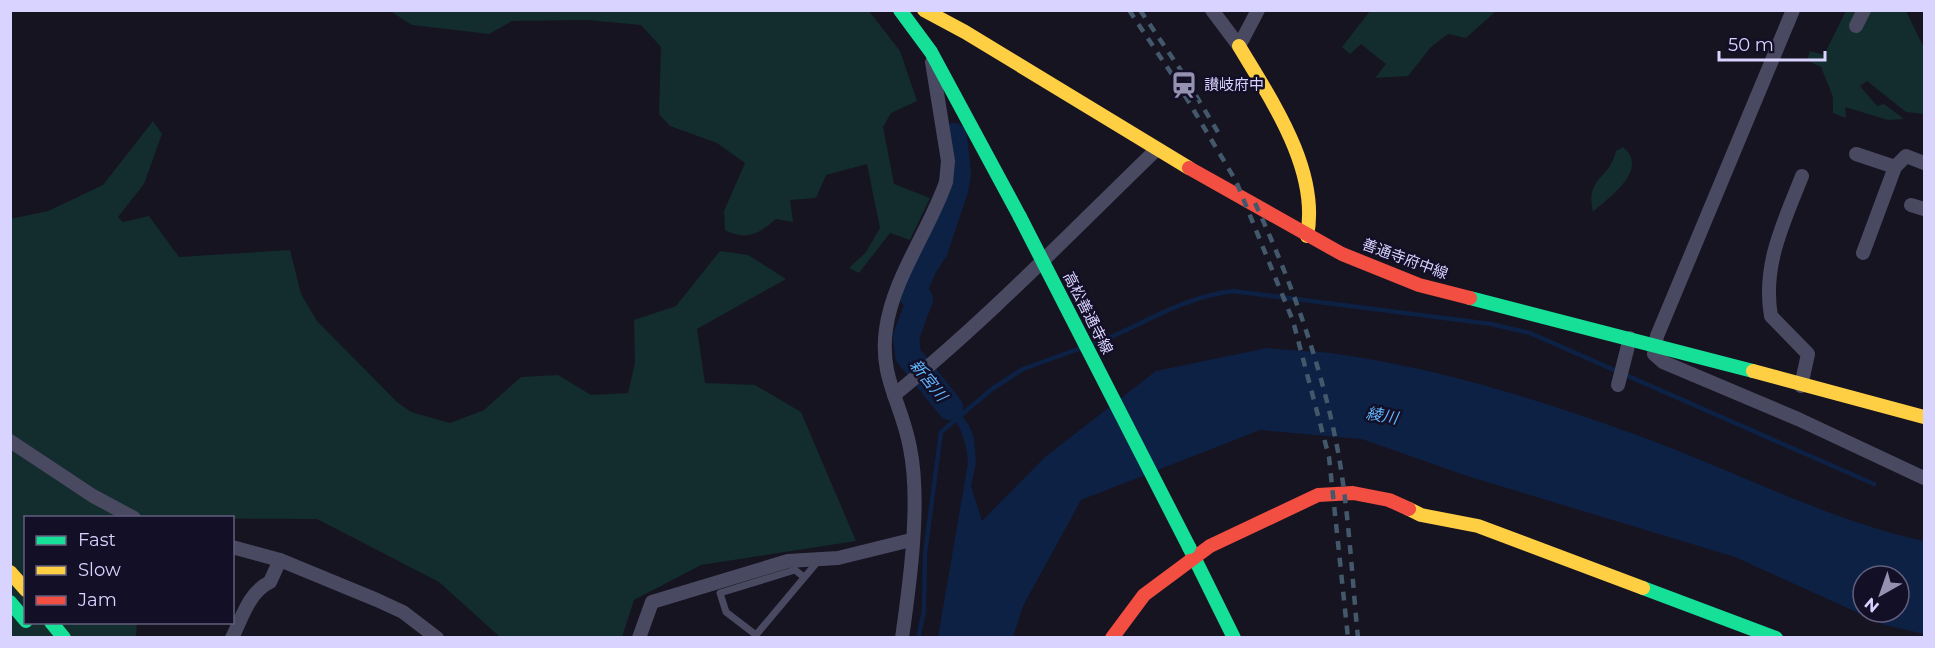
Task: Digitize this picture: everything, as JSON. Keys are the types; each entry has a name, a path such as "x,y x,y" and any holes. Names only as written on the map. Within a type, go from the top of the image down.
{"main road":[{"name":"高松善通寺線","path":"900,10 941,37 1020,217 1234,638"},
{"name":"善通寺府中線","path":"924,10 941,37 1156,150 1306,236 1342,254 1419,285 1654,344 1801,386 1924,417"},
{"path":"1239,46 1274,109 1302,171 1311,203 1311,221 1306,236"},
{"path":"1112,638 1144,595 1192,552 1210,546 1318,495 1353,493 1389,500 1421,515 1478,526 1776,638"},
{"path":"10,572 24,588"},
{"path":"10,602 24,618"},
{"path":"53,624 64,638"}],"street":[{"path":"1212,10 1239,46 1258,10"},
{"path":"1793,10 1654,344 1654,354 1663,362 1798,419 1924,478"},
{"path":"1856,26 1864,10"},
{"path":"902,638 916,489 910,446 884,366 886,329 891,306 946,183 948,161 934,82 941,37"},
{"path":"894,395 995,309 1068,234 1156,150"},
{"path":"1856,154 1895,167"},
{"path":"1863,253 1895,167 1906,156 1924,163"},
{"path":"1801,386 1808,354 1771,316 1769,297 1773,250 1802,176"},
{"path":"1621,375 1630,338"},
{"path":"10,441 93,496 130,516"},
{"path":"639,638 652,602 778,563 867,552 911,540"},
{"path":"234,548 280,560 403,612 437,638"},
{"path":"232,638 253,595 261,586 270,582 280,560"}],"lane":[{"path":"804,578 795,570 720,593 726,612 756,635 804,578 820,559"}],"green space":[{"path":"390,11 869,11 900,51 917,101 891,113 883,127 894,184 930,198 910,240 890,233 859,273 849,268 866,252 880,228 867,164 826,175 816,198 790,200 793,222 776,219 764,229 752,234 733,233 725,230 724,211 745,163 717,143 670,126 659,114 661,47 641,25 587,20 512,21 489,34 412,25"},
{"path":"1370,11 1496,11 1466,38 1448,34 1431,47 1408,76 1375,78 1386,64 1361,44 1350,54 1342,47"},
{"path":"1846,11 1906,11 1924,48 1924,114 1906,112 1867,81 1860,86 1877,106 1884,104 1904,119 1888,120 1845,107 1846,118 1833,113 1833,97 1821,67 1807,60 1810,51 1824,55"},
{"path":"153,121 162,134 144,184 118,217 123,222 149,216 179,257 290,250 301,294 317,321 397,402 411,412 450,423 484,410 521,377 558,375 591,395 628,393 635,363 634,320 676,306 720,251 748,255 786,279 697,329 705,383 755,385 801,412 856,541 701,565 634,600 622,637 501,638 439,582 317,519 234,519 234,516 24,516 24,624 137,624 136,637 11,637 10,219 48,211 103,185"},
{"path":"1623,147 1630,156 1632,165 1630,174 1617,191 1593,212 1591,200 1595,185 1613,161 1616,151"}],"water":[{"name":"綾川","path":"1267,348 1382,361 1495,388 1569,412 1677,450 1852,521 1924,541 1924,634 1883,624 1911,624 1911,564 1851,564 1851,610 1735,557 1464,475 1362,439 1260,430 1081,500 1023,606 1013,637 938,637 968,463 967,450 960,428 928,382 932,378 969,425 974,438 976,463 971,486 982,521 1045,457 1156,371"}],"waterway":[{"name":"新宮川","path":"950,407 908,355 906,337 920,299 912,295 924,267 935,250 955,190 958,174 954,136"},
{"path":"1091,345 1196,299 1233,291 1491,324 1530,333 1874,484"},
{"path":"918,638 924,611 925,554 941,432 992,389 1023,369 1081,348"}],"railway":[{"path":"1129,10 1175,79 1236,181 1293,321 1329,457 1348,638"},
{"path":"1140,10 1182,72 1222,139"},
{"path":"1255,203 1294,295 1315,359 1332,424 1345,502 1358,638"}],"traffic: fast":[{"path":"900,10 931,52 1020,217"},
{"path":"1020,217 1189,547"},
{"path":"1470,298 1753,371"},
{"path":"1189,547 1234,638"},
{"path":"1643,588 1776,638"},
{"path":"10,602 24,619"},
{"path":"53,624 64,638"}],"traffic: slow":[{"path":"924,10 965,32 1189,168"},
{"path":"1239,46 1278,112 1300,161 1309,211 1307,236"},
{"path":"1753,371 1924,417"},
{"path":"1409,509 1421,515 1478,526 1643,588"},
{"path":"10,572 24,588"}],"traffic: jam":[{"path":"1189,168 1342,254 1419,285 1470,298"},
{"path":"1112,638 1144,595 1210,546 1318,495 1353,493 1389,500 1409,509"}],"place":[{"name":"讃岐府中","path":"1184,85"}]}
